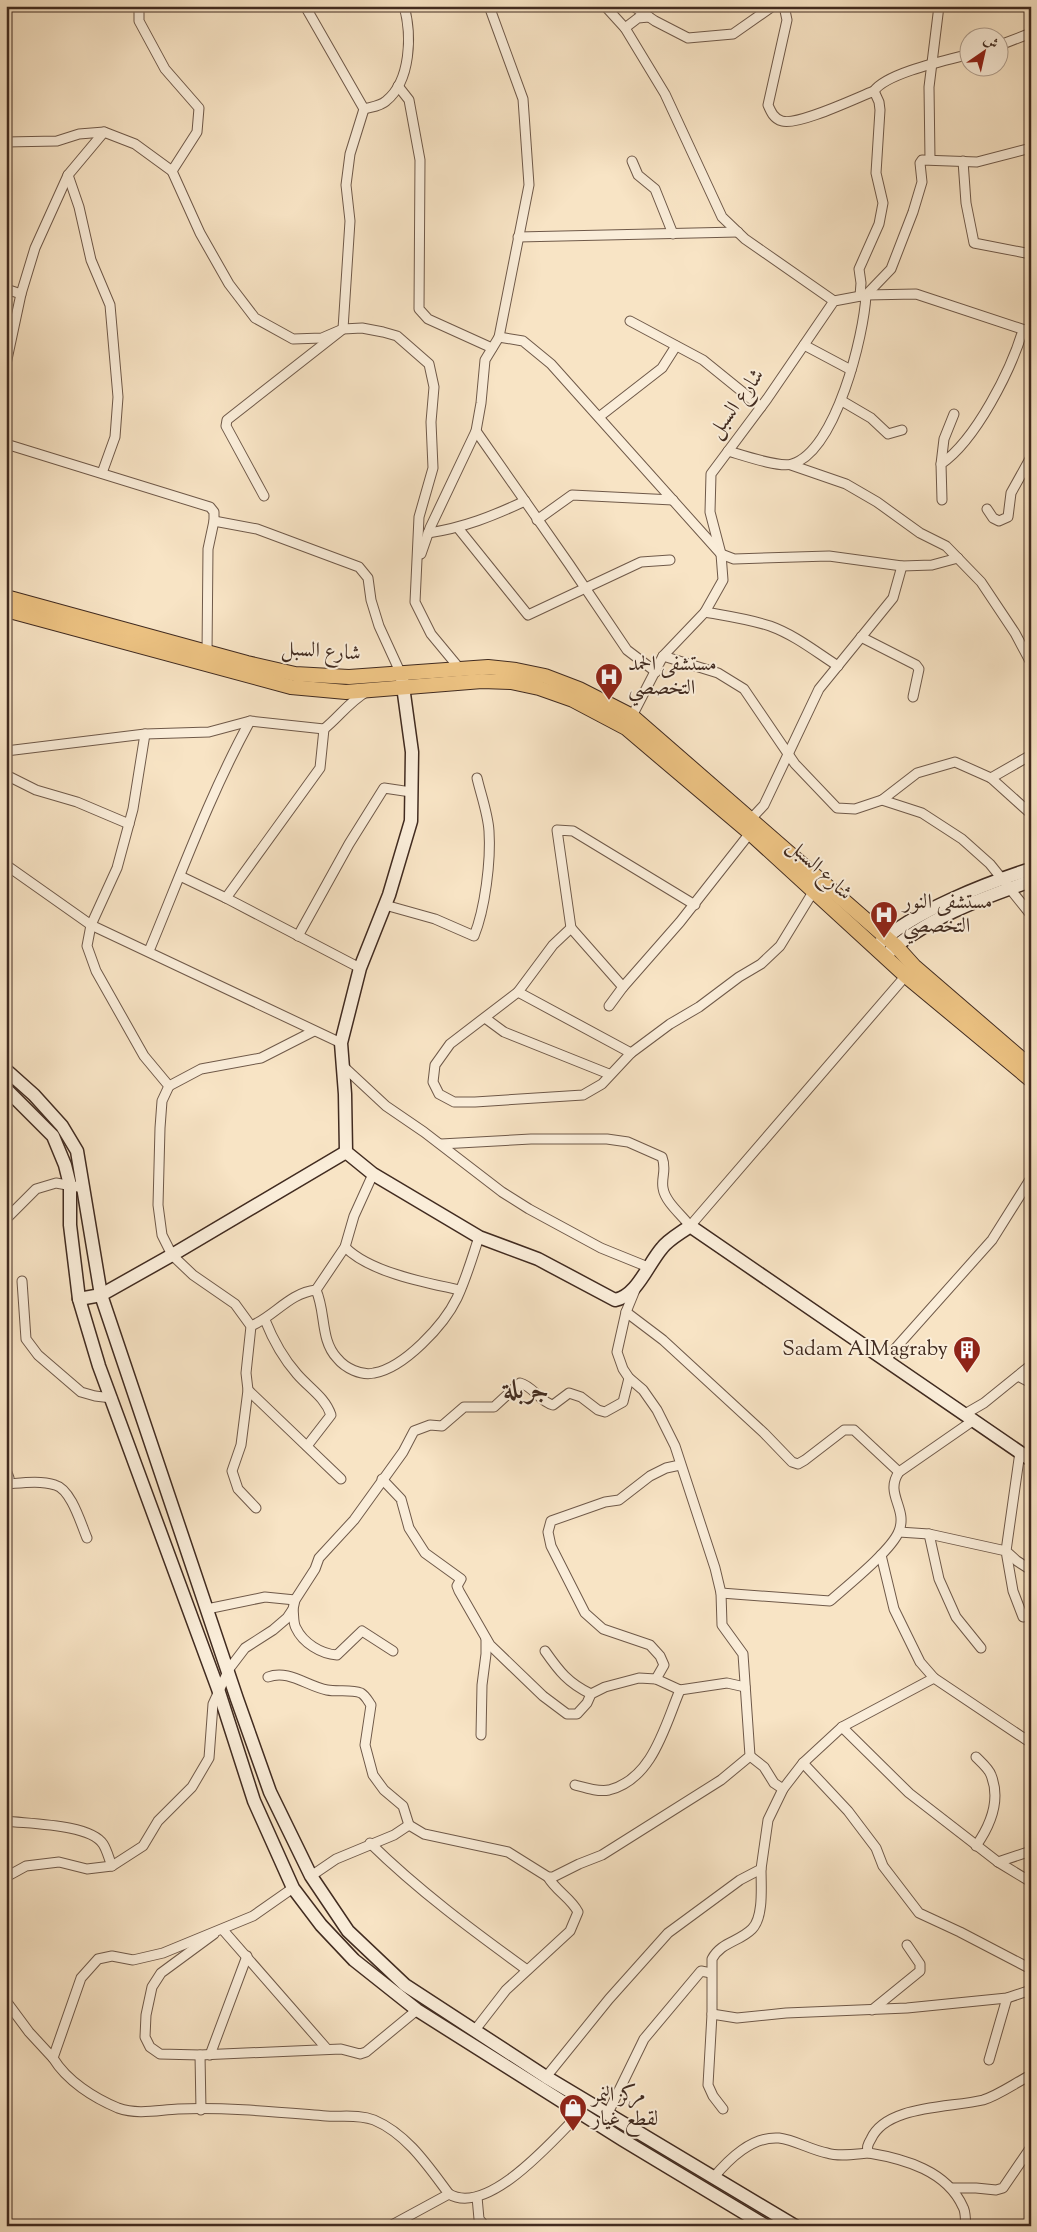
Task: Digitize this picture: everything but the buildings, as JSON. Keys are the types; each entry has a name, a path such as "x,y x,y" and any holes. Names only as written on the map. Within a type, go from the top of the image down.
{"main road":[{"name":"شارع السبل","path":"6,597 207,653 294,674 349,677 488,667 545,676 605,701 750,826 1031,1080"},
{"name":"شارع السبل","path":"6,610 291,687 325,692 346,692 482,681 511,682 539,688 629,722"},
{"name":"شارع السبل","path":"750,826 813,892 885,947"},
{"name":"شارع السبل","path":"910,971 1031,1067"}],"street":[{"path":"139,6 139,21 165,69 199,108 197,132 172,171"},
{"path":"264,496 226,426 227,420 343,329 350,221 346,185 350,154 364,109 305,6"},
{"path":"364,109 385,102 398,86 409,50 409,24 404,6"},
{"path":"417,566 428,534 476,431 481,404 484,360 499,337 529,185 523,99 488,6"},
{"path":"604,6 626,28 665,94 722,217 738,232 834,301 863,295 916,294 1027,331 994,399 952,457 941,464"},
{"path":"633,6 688,38 733,34 773,6"},
{"path":"784,6 787,20 768,104 773,116 782,122 799,121 874,91 877,86 889,78 960,57"},
{"path":"930,159 929,87 939,6"},
{"path":"626,28 638,18 649,17"},
{"path":"1010,41 1031,33"},
{"path":"398,86 408,100 420,160 419,309 428,319 492,348"},
{"path":"791,464 810,454 842,400 865,319 859,269 879,224 883,203 876,173 880,110 874,91"},
{"path":"6,364 21,294 34,248 68,175 104,132"},
{"path":"6,142 57,141 79,134 104,132 136,144 172,171 200,233 219,267 229,284 255,318 293,339 322,338 343,329 362,328 397,336 429,364 434,387 431,422 433,468 419,517 415,602 431,634 460,669"},
{"path":"863,295 890,269 913,212 922,182 920,163 922,160 977,162 1031,148"},
{"path":"632,161 638,175 655,189 672,234"},
{"path":"963,161 966,203 974,243 1031,254"},
{"path":"68,175 79,207 91,260 110,305 118,397 115,437 102,473"},
{"path":"518,237 738,232"},
{"path":"6,289 21,294"},
{"name":"شارع السبل","path":"629,722 663,656 705,612 722,580 721,554 710,512 711,474 761,407 834,301"},
{"path":"630,321 703,360 761,407"},
{"path":"499,337 523,341 551,364 721,554 734,559 829,556 902,566 932,565 958,558"},
{"path":"804,345 851,370"},
{"path":"599,417 662,368 676,346"},
{"path":"842,400 871,418 888,434 902,430"},
{"path":"942,500 941,464 944,439 954,414"},
{"path":"476,431 626,650 656,672"},
{"path":"6,444 210,507 214,512 214,521 208,549 207,653"},
{"path":"728,451 764,462 791,464 846,484 877,502 920,533 946,546 981,582 1015,633 1031,663"},
{"path":"987,509 992,518 999,521 1008,517 1011,493 1031,457"},
{"path":"537,520 572,495 673,500"},
{"path":"428,534 458,528 488,518 525,501"},
{"path":"214,521 257,529 359,567 368,578 371,600 379,626 401,674 412,752 411,821 385,905 360,968 341,1043 346,1152 373,1174 479,1238 538,1259 615,1300 622,1299 637,1285"},
{"path":"458,528 528,615 641,562 670,560"},
{"path":"609,1006 623,987 695,904 764,805 819,690 893,598 902,566"},
{"path":"705,612 746,619 772,627 801,641 838,666"},
{"path":"861,637 916,664 919,669 913,697"},
{"path":"663,656 718,673 744,689 795,764 837,808 855,809 882,800 917,772 955,762 991,778 1031,814"},
{"path":"6,751 146,734 209,732 250,721 324,729 336,720 353,700 371,690"},
{"path":"149,951 236,746 250,721"},
{"path":"226,898 320,768 324,729"},
{"path":"146,734 129,824 117,868 91,925 87,946 96,971 144,1056 169,1086"},
{"path":"991,778 1030,757"},
{"path":"6,775 36,790 77,802 129,824"},
{"path":"385,905 435,919 474,936 479,924 486,884 489,830 477,778"},
{"path":"298,936 349,844 384,788 411,792"},
{"path":"882,800 922,813 962,839 990,864 1004,884 1031,915"},
{"path":"623,987 571,928 557,830 573,831 695,904"},
{"path":"6,865 91,925 341,1043"},
{"path":"885,947 1031,869"},
{"path":"180,876 360,968"},
{"path":"1004,884 1031,881"},
{"path":"571,928 553,945 518,992 450,1044 435,1065 433,1082 439,1094 454,1102 475,1102 583,1094 602,1084 609,1074 631,1053 670,1024 699,1007 739,977 761,964 780,946 813,892"},
{"path":"783,1789 774,1783 764,1767 750,1756 743,1654 722,1625 721,1593 715,1568 675,1446 657,1410 643,1390 629,1378 623,1369 617,1352 626,1312 637,1285 663,1246 690,1226 910,971"},
{"path":"518,992 631,1053"},
{"path":"485,1018 504,1032 609,1074"},
{"path":"256,1508 238,1489 232,1471 241,1444 248,1390 246,1373 251,1326 235,1304 193,1275 172,1255 162,1235 158,1205 162,1101 169,1086 201,1069 261,1058 314,1031"},
{"path":"343,1066 386,1106 441,1144 502,1192 529,1209 602,1248 648,1267"},
{"path":"6,1070 34,1095 62,1126 77,1151 100,1295 270,1792 311,1876 348,1931 404,1985 546,2077 795,2226"},
{"path":"6,1088 53,1136 65,1165 70,1186 70,1225 79,1299 99,1366 218,1689 254,1801 293,1888 321,1925 354,1960 417,2010 623,2140 766,2226"},
{"path":"441,1144 531,1139 607,1140 628,1142 662,1157 665,1164 663,1187 666,1198 690,1226 1031,1460"},
{"path":"79,1299 100,1295 172,1255 346,1152"},
{"path":"251,1326 264,1320 292,1298 316,1290 345,1247 354,1216 373,1174"},
{"path":"886,1360 992,1240 1031,1178"},
{"path":"6,1219 36,1189 56,1183 84,1188"},
{"path":"316,1290 328,1347 337,1360 349,1368 363,1374 374,1374 392,1367 435,1330 456,1300 479,1238"},
{"path":"345,1247 354,1256 386,1269 460,1290"},
{"path":"22,1281 26,1339 38,1355 81,1392 112,1398"},
{"path":"626,1312 664,1340 764,1433 792,1462 798,1464 805,1460 844,1430 854,1430 899,1472"},
{"path":"264,1320 277,1348 297,1374 327,1404 331,1415 307,1446"},
{"path":"721,1593 830,1601 881,1555 899,1532 901,1516 899,1503 892,1486 899,1472 1031,1365"},
{"path":"1018,1376 1031,1383"},
{"path":"6,1877 26,1866 59,1862 87,1869 112,1866 143,1846 158,1821 192,1787 209,1758 213,1704 228,1669 245,1648 273,1630 287,1618 315,1569 319,1558 354,1520 403,1452 414,1431 430,1425 442,1426 464,1407 494,1407 520,1383 526,1384 548,1404 553,1406 569,1393 581,1397 598,1410 605,1412 623,1402 629,1378"},
{"path":"248,1390 340,1479"},
{"path":"1020,1452 1006,1551 1013,1591 1023,1617"},
{"path":"656,1679 664,1665 660,1656 650,1645 603,1629 585,1613 551,1546 548,1532 551,1520 605,1502 619,1500 650,1476 666,1468 680,1465"},
{"path":"6,1470 9,1478 6,1484 55,1485 63,1489 75,1509 87,1538"},
{"path":"382,1480 401,1499 409,1528 425,1553 461,1579 457,1586 458,1591 486,1639 531,1686 567,1714 577,1714 587,1703 591,1694 605,1687 639,1678 656,1679 680,1690 727,1683 745,1687"},
{"path":"899,1532 929,1534 1006,1551 1016,1561 1031,1570"},
{"path":"929,1534 939,1579 956,1617 981,1648"},
{"path":"881,1555 894,1609 920,1662 934,1678 1031,1743"},
{"path":"207,1608 265,1597 294,1604"},
{"path":"294,1604 295,1627 306,1641 326,1654 337,1655 362,1631 394,1651"},
{"path":"481,1735 482,1685 486,1639"},
{"path":"545,1651 560,1673 578,1688 591,1694"},
{"path":"268,1677 276,1674 296,1678 312,1686 328,1690 354,1691 364,1694 371,1705 365,1745 373,1775 384,1790 403,1806 409,1825 424,1834 508,1852 548,1877 554,1887 574,1904 578,1912 570,1931 506,1990 475,2030"},
{"path":"723,2109 713,2096 708,2085 712,2014 712,1959 724,1944 751,1930 758,1919 762,1891 761,1869 768,1820 783,1789 804,1763 842,1727 934,1678"},
{"path":"575,1785 593,1790 609,1790 630,1780 646,1764 657,1747 680,1690"},
{"path":"842,1727 892,1778 976,1846 1031,1882"},
{"path":"548,1877 554,1877 602,1855 721,1780 750,1756"},
{"path":"976,1757 991,1774 994,1807 986,1830 976,1846"},
{"path":"804,1763 848,1811 876,1848 888,1872 919,1913 1031,1969"},
{"path":"6,1821 67,1828 91,1834 103,1843 112,1866"},
{"path":"311,1876 336,1859 370,1843 394,1835 409,1825"},
{"path":"370,1843 403,1875 450,1914 527,1970"},
{"path":"998,1862 1031,1851"},
{"path":"546,2077 609,1999 668,1933 740,1880 761,1869"},
{"path":"54,2058 81,1978 98,1960 112,1956 133,1960 163,1953 214,1934 254,1916 293,1888"},
{"path":"223,1930 327,2049"},
{"path":"214,1934 161,1973 152,1987 146,2015 145,2037 150,2047 160,2054 210,2055 341,2049 360,2054 366,2052 417,2010"},
{"path":"872,2010 920,1971 920,1964 907,1945"},
{"path":"210,2055 247,1956"},
{"path":"608,2114 644,2039 701,1971 711,1973"},
{"path":"712,2014 737,2018 786,2013 872,2010 1006,1998 1031,1990"},
{"path":"989,2060 1006,1998"},
{"path":"6,2001 29,2032 54,2058 61,2071 76,2084 119,2108 152,2113 178,2109 362,2116 375,2120 389,2128 417,2152 449,2194 457,2199 477,2197 504,2184 580,2113"},
{"path":"200,2055 201,2110"},
{"path":"869,2154 867,2150 870,2142 881,2124 900,2115 984,2099 1031,2075"},
{"path":"623,2140 631,2127"},
{"path":"713,2178 727,2161 744,2149 766,2139 780,2138 828,2154 869,2154 917,2165 952,2188 964,2208 966,2226"},
{"path":"952,2188 996,2190 1003,2188 1031,2147"},
{"path":"390,2226 449,2194"},
{"path":"477,2197 479,2219 485,2226"}],"place":[{"name":"مستشفى الحمد التخصصي","path":"609,701"},
{"name":"مستشفى النور التخصصي","path":"884,939"},
{"name":"Sadam AlMagraby","path":"967,1374"},
{"name":"مركز النمر لقطع غيار","path":"573,2132"}],"district":[{"name":"جربلة","path":"526,1391"}]}
